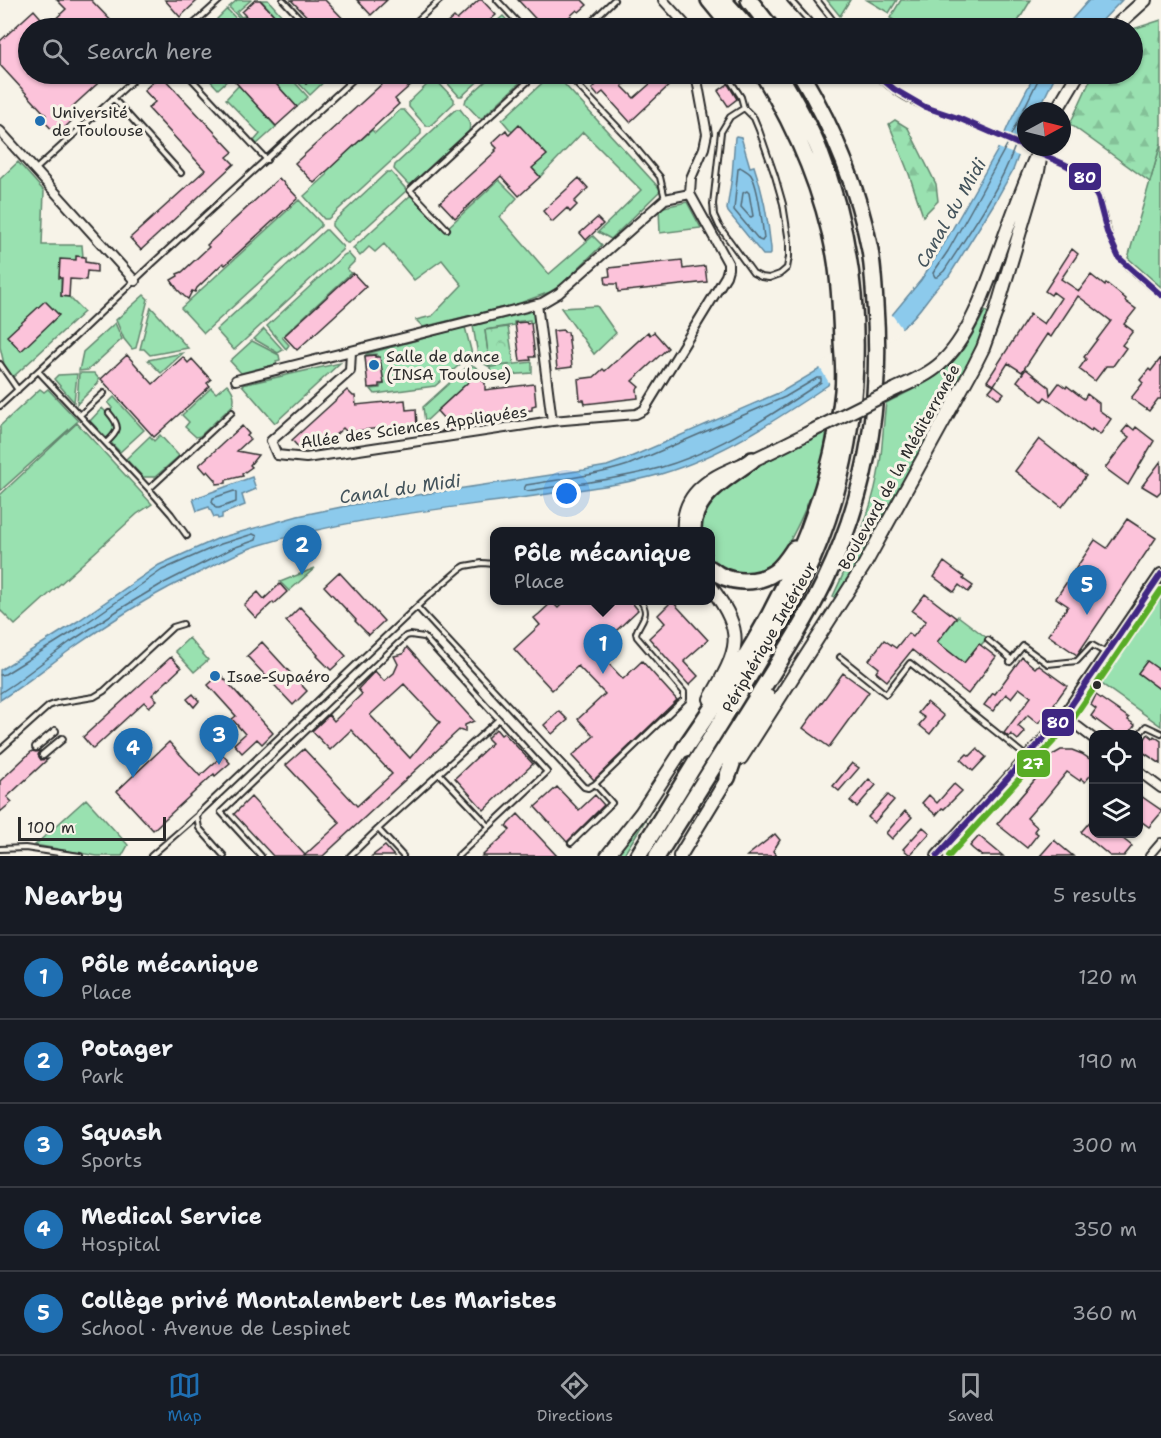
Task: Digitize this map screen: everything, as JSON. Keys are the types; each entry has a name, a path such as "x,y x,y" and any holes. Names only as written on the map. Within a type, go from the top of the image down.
{"highway":[{"path":"709,0 724,18"},
{"path":"723,0 739,18"},
{"path":"749,0 763,18"},
{"path":"684,748 737,670 770,614 798,555 826,475 840,415 843,387 841,304 835,254 820,199 799,143 768,84"},
{"path":"638,856 759,659 803,578 836,492 845,454 854,387 855,347 852,294 844,238 818,150 803,115 785,84"},
{"name":"Périphérique Intérieur","path":"657,856 770,677 825,581 846,533 868,453 875,403 877,330 870,250 857,199 840,151 807,84"},
{"path":"693,527 696,512 703,499 713,488 753,460"},
{"path":"715,572 723,577 741,582 766,577 784,564 807,530"},
{"path":"726,778 735,755 795,651 801,625"}],"main road":[{"path":"1125,18 1145,0"},
{"path":"1061,102 1072,84"},
{"path":"684,527 687,509 693,496 704,483 918,378 940,364 951,353 970,321 992,272 1037,156"},
{"name":"Boulevard de la Méditerranée","path":"680,856 726,778 865,564 974,366 996,312 1038,171 1040,156"},
{"path":"607,856 642,813 684,748 732,657 735,636 732,621 715,593"}],"street":[{"path":"663,0 679,18"},
{"path":"236,380 542,303 559,293 665,199 690,194 691,178 704,148 706,134 698,84"},
{"path":"0,131 8,145 35,169 135,281"},
{"name":"Allée des Sciences Appliquées","path":"351,351 350,371 271,441 277,456 306,458 552,421 636,414 644,410 726,276 728,269 728,263 690,194"},
{"name":"Allée des Sciences Appliquées","path":"537,304 552,421"},
{"path":"937,856 1064,716 1161,574"},
{"path":"1064,716 1089,735"},
{"path":"36,747 55,731"},
{"path":"44,755 62,739"},
{"path":"1143,775 1161,788"},
{"path":"1149,856 1161,842"}],"lane":[{"path":"200,18 220,0"},
{"path":"283,0 300,18"},
{"path":"420,18 440,0"},
{"path":"595,18 614,0"},
{"path":"790,0 805,18"},
{"path":"817,0 831,18"},
{"path":"499,1 514,18"},
{"path":"35,169 129,84"},
{"path":"196,84 267,160"},
{"path":"0,406 267,160 346,84"},
{"path":"447,229 410,190 525,84"},
{"path":"577,84 626,136 660,177 665,199"},
{"path":"733,84 741,97 744,108 754,118 783,204 789,242 787,268 780,274 769,278 753,273 719,226 714,214 713,204 722,132 730,117 744,108"},
{"path":"889,84 910,100 970,123 1083,174 1094,189 1102,208 1107,232 1119,258 1161,295"},
{"path":"113,98 181,173"},
{"path":"0,364 18,390"},
{"path":"38,371 149,489 187,537"},
{"path":"80,415 104,393"},
{"path":"149,489 232,412"},
{"path":"106,443 115,435 118,427 109,413"},
{"path":"151,856 200,813 459,569 471,564 490,564"},
{"path":"417,607 584,787 591,787 685,696 637,637 636,633 646,614 643,605"},
{"path":"0,750 49,706 94,697 104,691 173,627 183,624"},
{"path":"261,856 221,813 406,636 410,635 424,637 547,772 458,856"},
{"path":"988,640 1011,661 1023,646 1048,664 1077,661 1092,645 1106,654"},
{"path":"840,657 886,694 910,663 1027,758"},
{"path":"350,856 499,719"},
{"path":"1143,730 1146,726 1161,733"},
{"path":"439,773 489,826"},
{"path":"571,843 612,803 595,784"},
{"path":"200,813 197,817 199,828 224,856"},
{"path":"378,830 403,856"},
{"path":"0,849 25,848 80,856"}],"green space":[{"path":"251,0 237,12 241,17 246,18 239,18 229,7 236,1"},
{"path":"261,0 268,0 284,18 277,18"},
{"path":"827,0 850,0 840,16"},
{"path":"867,0 897,0 889,13"},
{"path":"901,0 1031,0 1020,18 890,18"},
{"path":"227,9 236,18 218,18"},
{"path":"1161,20 1161,143 1150,182 1071,125 1088,84 1143,84 1143,26"},
{"path":"213,84 223,84 218,89"},
{"path":"276,84 296,84 308,97 297,107"},
{"path":"300,84 322,84 310,95"},
{"path":"428,84 440,84 454,99 454,103 430,126 426,126 409,107 409,102"},
{"path":"448,84 475,84 462,96 459,96"},
{"path":"483,84 518,84 482,118 479,118 465,103 466,99"},
{"path":"541,84 564,84 661,190 611,239 598,232 641,190 583,132 540,177 532,168 546,155 512,132 502,120"},
{"path":"239,85 276,127 257,144 254,141 260,134 226,99"},
{"path":"456,109 460,109 468,119 469,131 411,184 408,184 394,169 395,165"},
{"path":"400,110 404,110 421,129 421,134 328,219 324,219 304,196 327,175 325,172 372,130 375,133"},
{"path":"895,120 908,128 936,184 938,201 923,216 889,124"},
{"path":"1161,143 1161,287 1128,258"},
{"path":"18,162 44,191 42,245 82,245 83,257 61,277 61,296 69,297 84,312 13,377 4,364 0,347 0,179"},
{"path":"387,172 391,172 406,191 347,243 332,223"},
{"path":"499,180 517,198 500,217 549,274 593,236 602,245 561,285 550,292 520,303 423,327 416,320 432,316 462,285 442,260 414,280 384,244 375,252 369,247 360,256 353,248 411,195 445,230"},
{"path":"299,200 321,223 321,226 204,333 181,308"},
{"path":"687,202 701,228 660,233 659,208"},
{"path":"325,230 343,247 342,250 234,350 216,330"},
{"path":"348,253 355,261 347,269 351,273 282,337 289,345 286,349 267,326"},
{"path":"144,295 148,299 136,348 132,349 124,339 116,320"},
{"path":"597,306 616,333 594,354 561,308"},
{"path":"151,307 188,348 150,355 144,349 140,349"},
{"path":"533,311 535,322 530,323 530,320 514,322 514,325 485,330 490,367 479,361 473,326"},
{"path":"985,311 988,313 973,356 866,550 836,599 833,596 855,548 873,498 880,463 886,403 925,383 951,364 966,346"},
{"path":"115,323 122,339 88,370 79,371 83,352"},
{"path":"465,327 472,354 435,386 375,394 371,389 380,388 384,384 382,374 367,375 365,356 375,355 377,357 377,354 366,354"},
{"path":"508,327 514,364 490,367 485,330"},
{"path":"264,329 283,350 278,353 254,339"},
{"path":"252,341 279,355 280,360 276,361 277,364 241,373 230,361"},
{"path":"183,353 161,373 148,360"},
{"path":"532,362 532,373 495,376 491,374 490,367"},
{"path":"340,363 275,423 242,385"},
{"path":"468,366 474,366 488,377 482,381 476,375 425,422 423,407"},
{"path":"79,373 94,373 99,382 77,404"},
{"path":"77,374 74,402 54,379 58,375"},
{"path":"227,384 233,393 233,405 200,436 196,437 185,427 189,422 182,415 211,388 216,393"},
{"path":"40,389 44,392 48,389 78,421 0,491 0,426"},
{"path":"114,397 144,430 120,452 90,421 102,408 108,414 112,408 108,403"},
{"path":"77,423 152,504 137,514 15,625 0,610 0,495"},
{"path":"827,431 823,459 816,483 784,551 770,565 762,569 739,573 730,571 715,562 715,527 700,527 700,525 703,514 715,496 755,467"},
{"path":"160,435 179,456 155,477 143,477 126,459 150,436 154,441"},
{"path":"315,568 289,591 280,582"},
{"path":"1161,591 1161,671 1147,661 1138,673 1161,690 1161,726 1099,682"},
{"path":"958,616 987,638 981,645 979,644 964,663 937,642"},
{"path":"189,638 208,660 194,672 175,651"},
{"path":"659,798 623,856 615,856"},
{"path":"86,799 128,845 122,856 97,856 35,845"}],"water":[{"path":"1089,0 1122,0 1105,18 1073,18"},
{"path":"1030,84 1051,84 1042,102 1020,102"},
{"path":"1017,109 1018,156 1013,170 949,276 937,287 917,314 828,385 748,436 706,457 646,478 329,527 253,547 142,602 85,639 0,700 0,670 78,621 159,565 219,538 298,516 351,505 607,466 783,391 820,369 892,315 921,280 997,151"},
{"path":"736,136 741,137 750,167 754,166 760,187 770,237 771,254 769,255 763,255 727,209"},
{"path":"252,477 256,489 242,495 245,505 222,514 222,518 218,519 214,517 209,507 197,511 193,499"}],"pier":[{"path":"1002,132 1017,139 1017,155 996,147"},
{"path":"890,312 903,330 831,386 819,366"}],"building":[{"path":"57,0 91,0 108,18 56,18 66,9"},
{"path":"165,0 198,0 180,17"},
{"path":"255,0 260,0 277,18 248,18 242,12"},
{"path":"291,0 325,0 342,18 308,18"},
{"path":"357,0 387,0 371,15"},
{"path":"479,0 482,0 496,15 493,18 459,18"},
{"path":"518,0 582,0 587,5 568,18 535,18"},
{"path":"34,10 41,18 25,18"},
{"path":"18,25 18,84 97,84 72,107 79,114 57,135 42,119 46,115 0,65 0,41"},
{"path":"151,84 169,84 233,152 227,157 234,164 141,250 130,238 205,170 148,108 155,102 144,90"},
{"path":"237,84 276,84 297,107 276,126"},
{"path":"382,84 412,84 395,99 399,104 314,183 295,163"},
{"path":"624,84 622,86 634,98 650,84 671,84 630,122 603,92 598,96 592,89 596,85"},
{"path":"728,84 737,99 728,106 718,91"},
{"path":"519,125 547,155 532,168 540,177 519,196 501,176 455,218 440,202 496,151 497,148 492,143 506,130 509,135"},
{"path":"279,178 298,198 225,265 223,263 195,292 192,291 188,299 184,296 171,280 209,247 207,245"},
{"path":"579,178 588,188 574,202 577,205 570,212 567,208 552,222 543,211"},
{"path":"597,218 603,224 586,240 580,233"},
{"path":"1072,249 1078,254 1061,279 1079,291 1091,275 1105,286 1106,283 1136,309 1124,324 1133,331 1122,345 1126,348 1113,366 1106,366 1095,381 1079,369 1086,359 1084,357 1111,321 1078,296 1051,337 1047,334 1022,372 1008,363 994,385 987,381 1030,314 1044,324 1061,298 1053,292 1051,295 1045,291"},
{"path":"76,256 85,257 85,262 97,264 97,272 87,271 86,280 70,279 69,297 61,296 60,259 76,260"},
{"path":"682,260 683,269 705,266 707,282 618,292 617,284 606,284 605,277 610,276 609,268"},
{"path":"353,273 366,287 297,350 284,336"},
{"path":"45,301 59,315 21,351 7,336"},
{"path":"515,323 531,323 535,357 530,357 531,360 520,361"},
{"path":"553,331 568,332 572,367 557,369"},
{"path":"648,332 650,335 654,332 668,348 632,381 639,387 637,389 638,398 585,404 584,400 580,400 578,379 594,377 603,369 605,371"},
{"path":"127,355 153,384 183,357 188,363 192,359 211,380 207,383 210,386 154,437 101,379"},
{"path":"375,355 375,357 380,357 384,384 368,388 365,356"},
{"path":"1161,358 1161,399 1158,399 1149,411 1131,398 1143,383 1140,380"},
{"path":"1026,369 1049,387 1050,395 1059,383 1084,399 1087,394 1099,403 1099,410 1111,419 1100,435 1092,429 1091,431 1045,397 1042,401 1017,381"},
{"path":"476,375 485,383 485,390 534,384 536,405 532,406 532,410 476,417 472,413 453,430 441,432 446,427 443,423 446,421 437,411"},
{"path":"994,385 1004,393 999,399 989,391"},
{"path":"347,390 355,396 356,405 405,400 406,410 416,409 417,427 406,428 406,425 347,432 343,428 319,450 308,440 299,448 292,440"},
{"path":"1128,425 1134,430 1136,427 1154,441 1128,485 1105,468 1129,437 1122,432"},
{"path":"242,426 250,439 237,451 258,455 250,465 252,467 242,474 243,476 226,480 226,483 216,484 216,480 208,471 206,473 199,465"},
{"path":"1039,439 1086,476 1062,507 1015,471"},
{"path":"1161,461 1161,491 1157,495 1142,486"},
{"path":"1127,519 1156,538 1077,655 1048,635 1068,606 1056,598 1095,540 1107,548"},
{"path":"944,562 973,586 968,592 959,585 954,592 934,577"},
{"path":"339,572 384,621 369,635 324,586"},
{"path":"280,584 287,592 256,618 244,605 258,592 264,599"},
{"path":"925,594 956,618 937,642 964,663 979,644 996,657 968,694 912,650 887,681 876,672 879,668 869,660 884,640 896,648 908,633 913,637 926,621 912,611"},
{"path":"549,605 555,605 558,608 561,605 634,605 638,610 596,650 623,679 642,661 677,700 594,780 572,756 594,736 578,719 605,694 578,666 552,690 514,649 540,625 534,618"},
{"path":"668,605 676,605 708,640 684,661 698,676 689,685 649,638 665,623 658,615"},
{"path":"300,607 346,656 331,670 286,621"},
{"path":"262,642 307,691 293,705 247,656"},
{"path":"407,647 474,721 465,725 465,732 459,730 323,856 273,856 234,814 251,797 305,855 340,823 286,765 304,749 357,806 392,774 351,730 330,750 312,731 329,715 334,721 362,694 358,689 375,671 384,681 394,673 398,664 394,656 403,654","holes":["404,684 440,722 410,758 370,715"]},
{"path":"171,657 181,668 152,695 157,700 149,707 144,702 93,749 83,737"},
{"path":"1022,657 1035,668 1038,665 1067,686 1054,704 1056,706 1051,713 1049,712 1038,723 1028,715 1018,726 1025,732 1018,740 1011,734 1009,737 1004,733 1031,697 1019,688 1011,698 1006,694 993,711 984,705"},
{"path":"1147,661 1161,671 1161,690 1138,673"},
{"path":"843,673 869,692 829,747 803,728"},
{"path":"220,674 273,733 262,744 257,739 242,753 234,744 245,734 232,719 236,716 208,685"},
{"path":"193,694 199,701 194,707 187,699"},
{"path":"1096,695 1129,718 1128,720 1135,725 1132,730 1110,730 1091,716 1096,709 1091,705"},
{"path":"927,702 944,716 930,734 919,725 925,718 918,713"},
{"path":"559,711 568,720 552,734 544,725"},
{"path":"496,729 501,735 504,733 533,764 484,810 455,778 492,743 487,738"},
{"path":"1148,734 1161,741 1161,764 1143,752 1143,742"},
{"path":"169,742 200,776 223,755 230,763 215,776 214,774 153,830 117,791"},
{"path":"977,749 986,757 973,771 961,760 967,754 970,756"},
{"path":"1061,750 1072,750 1082,754 1089,759 1089,777 1085,782 1081,779 1080,781 1067,772 1027,818 1037,827 1034,831 1038,834 1027,848 997,824 1051,761 1047,758"},
{"path":"32,751 40,751 38,755 41,760 48,759 7,797 12,802 0,812 0,781"},
{"path":"852,763 859,768 839,791 833,786"},
{"path":"869,779 876,785 857,807 850,801"},
{"path":"954,784 962,791 936,815 922,803 929,795 937,803"},
{"path":"557,787 579,810 595,795 604,805 567,842 535,807"},
{"path":"888,795 894,800 874,823 868,817"},
{"path":"1143,797 1161,810 1149,827 1143,823"},
{"path":"905,811 912,817 892,839 886,833"},
{"path":"518,814 557,856 482,856 510,830 506,826"},
{"path":"1089,823 1089,838 1122,838 1132,846 1124,856 1110,856 1081,832"},
{"path":"923,827 930,833 910,855 903,849"},
{"path":"775,834 780,840 773,851 777,856 747,856"},
{"path":"979,836 1003,856 982,856 973,849 970,846"},
{"path":"1054,840 1061,846 1073,856 1040,856"},
{"path":"385,846 394,856 372,856"}],"transit line":[{"name":"80","path":"888,84 925,107 958,118 1083,174 1098,198 1107,232 1119,258 1161,295"},
{"name":"80","path":"937,856 1064,716 1161,574"},
{"name":"27","path":"949,856 1071,722 1161,590"}],"place":[{"name":"Université de Toulouse","path":"40,121"},
{"name":"Salle de dance (INSA Toulouse)","path":"374,365"},
{"name":"Potager","path":"302,575"},
{"name":"Collège privé Montalembert Les Maristes","path":"1087,615"},
{"name":"Pôle mécanique","path":"603,674"},
{"name":"Isae-Supaéro","path":"215,676"},
{"name":"Squash","path":"219,765"},
{"name":"Medical Service","path":"133,778"}],"water label":[{"name":"Canal du Midi","path":"951,213"},
{"name":"Canal du Midi","path":"400,489"}]}
